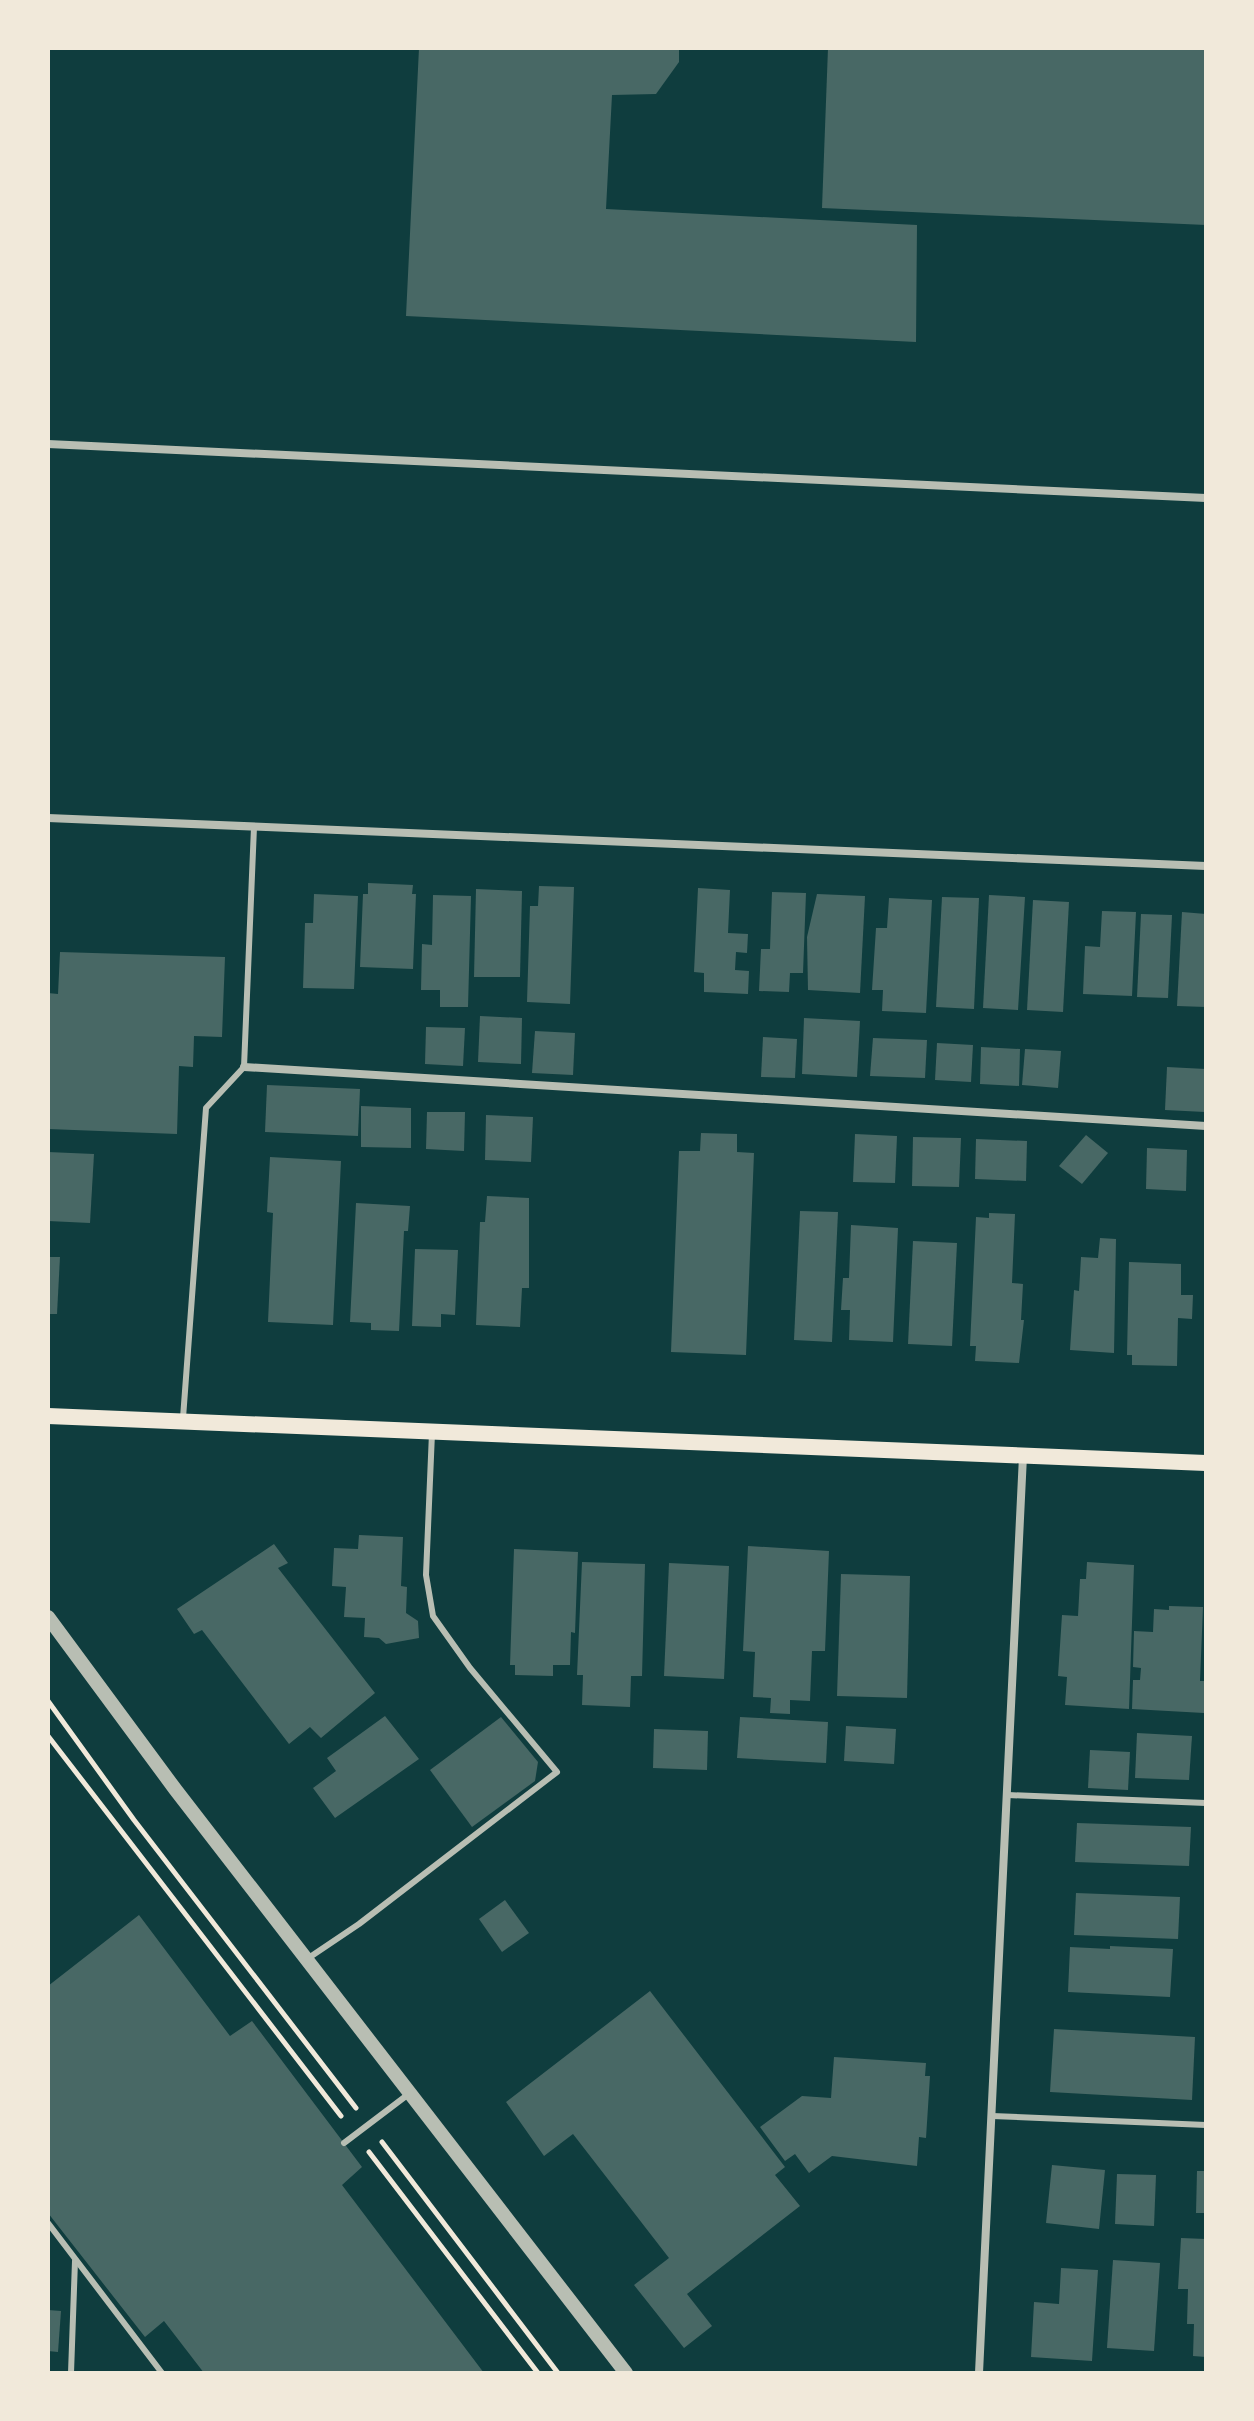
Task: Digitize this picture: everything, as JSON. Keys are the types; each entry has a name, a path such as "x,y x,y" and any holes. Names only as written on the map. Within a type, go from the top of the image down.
{"main road":[{"path":"48,1416 1206,1463"}],"street":[{"path":"48,444 1206,498"},
{"path":"48,818 1206,866"},
{"path":"244,1067 1206,1126"},
{"path":"979,2373 1023,1456"},
{"path":"48,1617 175,1789 626,2373"}],"lane":[{"path":"183,1422 206,1108 244,1067 254,827"},
{"path":"307,1959 359,1924 557,1772 470,1668 433,1616 426,1575 432,1433"},
{"path":"1008,1795 1206,1803"},
{"path":"344,2143 410,2093"},
{"path":"992,2116 1206,2125"},
{"path":"48,2223 115,2306 162,2373"},
{"path":"71,2373 75,2259"}],"path":[{"path":"48,1701 134,1820 558,2373"},
{"path":"48,1736 538,2373"}],"building":[{"path":"419,48 679,48 679,62 656,94 612,95 606,209 917,225 916,342 406,316"},
{"path":"828,48 1206,48 1206,225 822,208"},
{"path":"368,883 413,885 412,894 416,894 413,969 360,967 363,894 368,894"},
{"path":"539,886 574,887 570,1004 527,1002 530,906 538,906"},
{"path":"698,888 730,890 728,933 748,934 747,953 736,952 735,970 749,971 748,994 704,992 704,973 694,972"},
{"path":"476,889 522,891 520,977 474,977"},
{"path":"772,892 806,893 803,973 790,973 789,992 759,991 761,949 770,949"},
{"path":"314,894 358,896 354,989 303,988 305,923 313,923"},
{"path":"817,894 865,896 860,993 808,990 807,937"},
{"path":"433,895 471,896 468,1007 440,1007 440,990 421,990 422,944 432,945"},
{"path":"989,895 1025,897 1018,1010 983,1008"},
{"path":"942,897 979,898 974,1009 936,1007"},
{"path":"889,898 932,900 926,1013 882,1011 883,990 872,990 876,928 887,928"},
{"path":"1033,900 1069,902 1063,1012 1027,1010"},
{"path":"1102,911 1136,912 1132,996 1083,994 1085,946 1100,947"},
{"path":"1182,912 1206,914 1206,1007 1177,1006"},
{"path":"1141,914 1172,915 1168,998 1137,997"},
{"path":"60,952 225,957 222,1037 194,1036 193,1067 179,1066 177,1134 48,1129 48,993 58,994"},
{"path":"480,1016 522,1018 521,1064 478,1062"},
{"path":"804,1018 860,1021 857,1077 802,1074"},
{"path":"426,1027 465,1028 463,1066 425,1064"},
{"path":"535,1031 575,1033 573,1075 532,1073"},
{"path":"763,1037 797,1039 795,1078 761,1077"},
{"path":"873,1038 927,1040 925,1078 870,1076"},
{"path":"937,1043 973,1045 971,1082 935,1080"},
{"path":"981,1047 1020,1049 1019,1086 980,1084"},
{"path":"1025,1049 1061,1051 1058,1088 1022,1085"},
{"path":"1167,1067 1206,1069 1205,1112 1165,1110"},
{"path":"267,1085 360,1089 358,1136 265,1132"},
{"path":"361,1106 411,1108 411,1148 361,1147"},
{"path":"427,1112 465,1112 464,1151 426,1149"},
{"path":"486,1115 533,1117 531,1162 485,1160"},
{"path":"701,1133 737,1134 737,1152 754,1153 746,1355 671,1352 679,1151 700,1151"},
{"path":"855,1134 897,1136 895,1183 853,1182"},
{"path":"1086,1135 1108,1153 1082,1184 1059,1166"},
{"path":"913,1137 961,1138 959,1187 912,1186"},
{"path":"976,1139 1027,1141 1026,1181 975,1179"},
{"path":"1147,1148 1187,1150 1186,1191 1146,1189"},
{"path":"48,1152 94,1154 90,1223 48,1221"},
{"path":"270,1157 341,1161 333,1325 268,1322 273,1213 267,1212"},
{"path":"487,1196 529,1198 529,1288 522,1288 520,1327 476,1325 480,1222 485,1222"},
{"path":"356,1203 410,1206 408,1231 404,1231 399,1331 371,1330 371,1323 350,1322"},
{"path":"800,1211 838,1212 832,1342 794,1340"},
{"path":"989,1213 1015,1214 1012,1283 1023,1284 1021,1320 1024,1320 1019,1363 975,1361 976,1346 970,1346 976,1217 989,1218"},
{"path":"851,1225 898,1228 893,1342 849,1340 850,1310 841,1310 843,1278 849,1278"},
{"path":"1100,1238 1116,1239 1114,1353 1070,1350 1074,1290 1079,1291 1081,1257 1098,1258"},
{"path":"913,1241 957,1243 952,1346 908,1344"},
{"path":"415,1249 458,1250 455,1315 441,1314 441,1327 412,1326"},
{"path":"48,1257 60,1257 57,1314 48,1314"},
{"path":"1129,1262 1181,1264 1181,1295 1193,1295 1192,1319 1178,1318 1177,1366 1132,1365 1132,1355 1127,1355"},
{"path":"359,1535 403,1537 401,1586 407,1587 406,1613 418,1621 419,1638 386,1644 379,1638 364,1637 365,1618 344,1617 346,1587 332,1586 334,1548 358,1549"},
{"path":"274,1544 288,1563 278,1568 375,1693 321,1738 310,1727 289,1744 202,1630 194,1634 177,1609"},
{"path":"748,1546 829,1551 825,1651 812,1651 810,1701 790,1700 790,1714 770,1713 771,1698 753,1697 755,1652 743,1651"},
{"path":"514,1549 578,1552 575,1633 571,1632 570,1665 553,1665 553,1676 515,1675 515,1665 510,1665"},
{"path":"582,1562 645,1564 642,1676 631,1676 630,1707 582,1705 583,1675 577,1675"},
{"path":"1087,1562 1134,1565 1129,1709 1065,1705 1067,1677 1058,1676 1062,1615 1078,1616 1080,1579 1086,1579"},
{"path":"669,1563 729,1566 724,1679 664,1676"},
{"path":"841,1574 910,1576 907,1698 837,1696"},
{"path":"1169,1606 1203,1607 1200,1681 1205,1681 1204,1713 1132,1709 1133,1680 1140,1680 1141,1668 1133,1667 1134,1631 1153,1632 1154,1609 1169,1610"},
{"path":"385,1716 419,1759 335,1818 313,1788 336,1771 327,1758"},
{"path":"501,1717 538,1762 535,1781 472,1827 430,1770"},
{"path":"740,1717 828,1722 826,1763 737,1758"},
{"path":"846,1726 896,1729 894,1764 844,1761"},
{"path":"654,1729 708,1731 707,1770 653,1768"},
{"path":"1137,1733 1192,1736 1189,1780 1135,1778"},
{"path":"1090,1750 1130,1752 1128,1790 1088,1788"},
{"path":"1077,1823 1191,1827 1189,1866 1075,1862"},
{"path":"1076,1893 1180,1897 1178,1939 1074,1935"},
{"path":"505,1900 529,1933 502,1952 479,1919"},
{"path":"139,1915 230,2036 252,2021 362,2167 342,2185 484,2373 204,2373 164,2321 145,2337 48,2213 48,1986"},
{"path":"1110,1946 1173,1949 1170,1997 1068,1992 1070,1947 1110,1949"},
{"path":"650,1991 785,2167 775,2175 800,2206 687,2294 712,2326 684,2348 634,2285 669,2258 573,2134 544,2156 506,2102"},
{"path":"1054,2029 1195,2037 1192,2100 1050,2092"},
{"path":"834,2057 926,2063 925,2076 930,2076 926,2138 919,2137 917,2166 832,2156 809,2173 795,2154 785,2161 760,2127 802,2096 831,2098"},
{"path":"1052,2165 1105,2170 1099,2229 1046,2223"},
{"path":"1197,2171 1206,2171 1206,2213 1196,2213"},
{"path":"1117,2174 1156,2175 1154,2226 1115,2224"},
{"path":"1181,2238 1206,2239 1206,2357 1193,2356 1194,2324 1187,2324 1188,2289 1178,2289"},
{"path":"1113,2260 1160,2263 1154,2351 1107,2348"},
{"path":"1061,2268 1098,2270 1092,2361 1031,2357 1034,2302 1059,2304"},
{"path":"48,2310 61,2311 58,2352 48,2351"}]}
